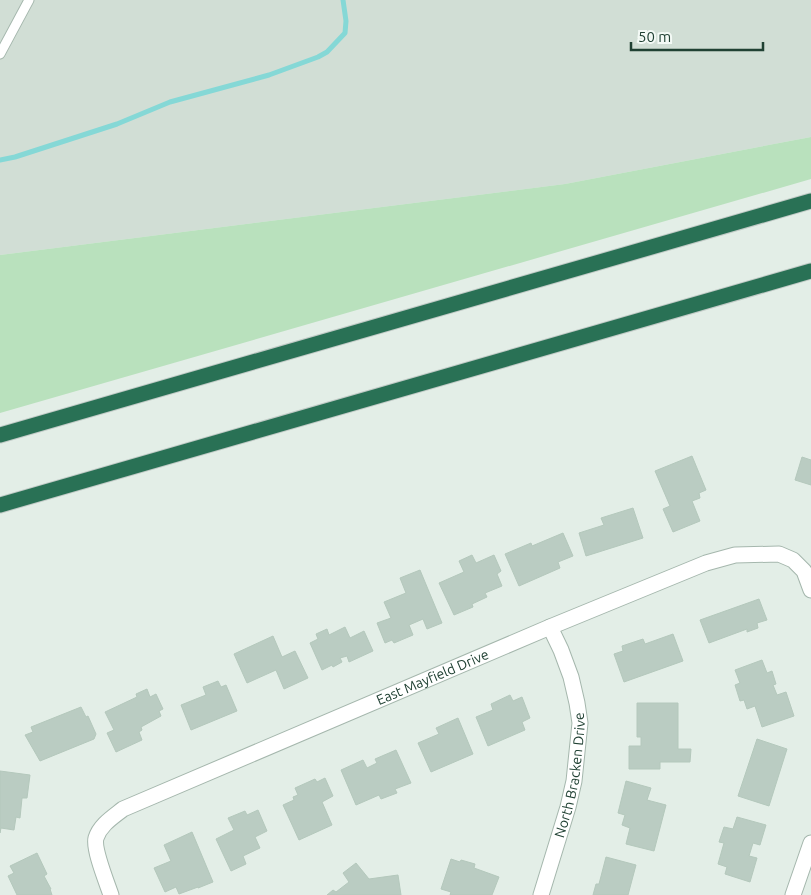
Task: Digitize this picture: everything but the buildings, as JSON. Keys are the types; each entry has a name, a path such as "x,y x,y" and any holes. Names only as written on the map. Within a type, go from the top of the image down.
{"highway":[{"path":"0,435 811,201"},
{"path":"0,505 811,271"}],"street":[{"name":"East Mayfield Drive","path":"111,895 96,848 96,838 108,820 123,810 550,627 706,563 734,556 776,553 793,560 804,572 811,590"},
{"name":"North Bracken Drive","path":"541,895 574,781 580,723 578,703 570,677 561,650 550,627"},
{"path":"793,895 811,844"}],"lane":[{"path":"0,54 29,0"}],"shaded area":[{"path":"0,0 811,0 811,137 565,184 0,255"}],"green space":[{"path":"811,137 811,179 0,413 0,255 565,184"}],"waterway":[{"path":"0,160 15,157 117,124 170,102 269,75 318,57 327,52 345,33 346,21 343,0"}]}
